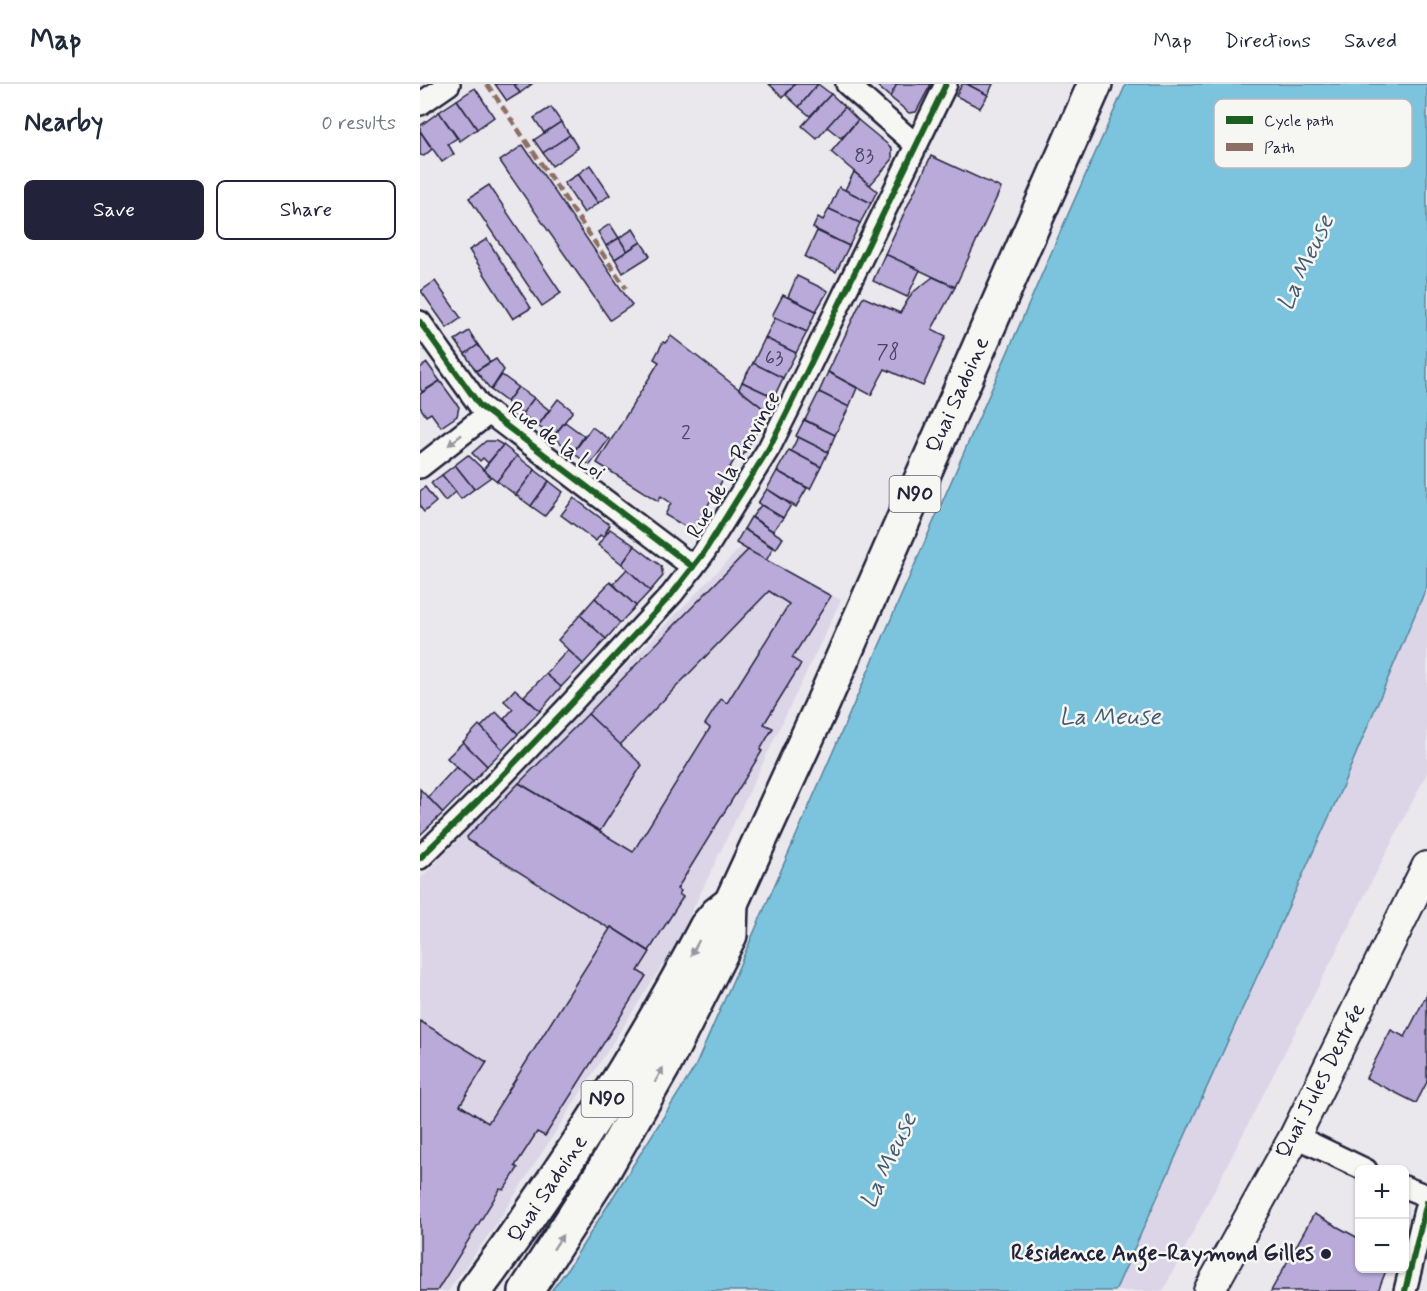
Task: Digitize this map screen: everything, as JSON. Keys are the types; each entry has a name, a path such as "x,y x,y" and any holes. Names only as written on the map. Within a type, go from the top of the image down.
{"main road":[{"name":"Quai Sadoine","path":"526,1291 601,1175 665,1063 730,935 731,903 803,748 1095,84"},
{"name":"Quai Jules Destrée","path":"1209,1291 1295,1136 1427,867"},
{"name":"Quai Sadoine","path":"476,1291 591,1125 657,1016 706,927 731,903"}],"street":[{"path":"420,104 449,84"},
{"path":"847,84 916,145"},
{"name":"Rue de la Province","path":"420,858 566,709 672,594 693,567 769,448 946,84"},
{"name":"Rue de la Loi","path":"420,322 473,398 489,413 693,567"},
{"path":"420,467 489,413"},
{"path":"1295,1136 1356,1165"},
{"path":"1409,1189 1427,1196"},
{"path":"1405,1291 1427,1202"}],"shaded area":[{"path":"742,546 841,600 676,944 493,1229 448,1291 420,1291 420,879"},
{"path":"1427,586 1427,773 1163,1291 1115,1291 1337,799"}],"water":[{"name":"La Meuse","path":"1126,84 1427,84 1427,586 1337,799 1115,1291 551,1291 567,1270 695,1067"}],"building":[{"path":"495,84 514,84 520,93 507,101"},
{"path":"514,84 532,84 520,93"},
{"path":"769,84 795,84 783,97"},
{"path":"795,84 818,84 799,107 786,95"},
{"path":"818,84 831,94 810,116 799,107"},
{"path":"875,84 897,84 890,97"},
{"path":"897,84 931,84 916,112 909,113 890,97"},
{"path":"962,84 967,84 988,95 980,108 956,96"},
{"path":"967,84 993,84 988,95"},
{"path":"475,88 494,117 477,129 457,100"},
{"path":"831,94 845,107 817,139 802,126"},
{"path":"457,100 477,129 460,141 439,112"},
{"path":"551,107 561,122 544,133 534,118"},
{"path":"845,107 858,120 841,138 827,127"},
{"path":"439,112 457,138 448,144 454,154 442,162 420,131 420,126"},
{"path":"858,120 892,148 892,160 870,185 831,152"},
{"path":"561,122 570,135 543,153 534,140"},
{"path":"420,131 432,149 424,156 420,155"},
{"path":"570,135 578,148 552,166 543,153"},
{"path":"523,145 632,305 610,320 500,161"},
{"path":"931,156 1001,188 955,287 885,254"},
{"path":"590,165 610,195 598,203 578,174"},
{"path":"854,172 877,191 871,203 845,190"},
{"path":"578,174 598,203 584,213 564,183"},
{"path":"489,185 561,293 542,306 469,198"},
{"path":"839,187 871,203 860,223 829,209"},
{"path":"829,209 860,223 849,246 813,228 818,217 823,220"},
{"path":"610,224 619,238 606,246 598,232"},
{"path":"633,229 641,242 627,251 619,238"},
{"path":"817,231 849,246 836,272 805,257"},
{"path":"619,238 627,251 615,259 606,246"},
{"path":"487,239 531,308 513,319 469,250"},
{"path":"641,242 650,256 623,273 615,259"},
{"path":"885,254 920,270 907,297 873,281"},
{"path":"797,276 828,291 816,311 788,297"},
{"path":"933,277 955,287 932,329 946,336 923,386 885,369 871,395 828,372 863,297 900,313 912,293"},
{"path":"435,281 461,318 447,328 421,291"},
{"path":"783,295 816,311 807,332 772,316"},
{"path":"775,318 807,332 796,353 765,338"},
{"path":"469,331 478,345 465,354 455,340"},
{"path":"671,336 768,412 742,457 737,455 693,531 665,515 671,503 661,496 658,501 597,463 659,362 654,359 663,342 665,343"},
{"path":"765,338 796,353 783,378 753,363"},
{"path":"478,345 490,362 476,371 465,354"},
{"path":"496,359 504,370 491,390 476,371"},
{"path":"427,363 440,381 422,392 420,368"},
{"path":"753,363 783,378 774,397 742,382"},
{"path":"828,372 857,388 849,407 819,392"},
{"path":"502,375 518,387 507,402 491,390"},
{"path":"440,381 459,407 457,416 441,427 431,413 426,416 420,407 420,394"},
{"path":"742,382 774,397 768,412 739,389"},
{"path":"518,387 534,398 522,414 507,402"},
{"path":"819,392 849,407 835,435 805,420"},
{"path":"534,398 549,410 538,426 522,414"},
{"path":"558,399 573,411 553,437 538,426"},
{"path":"804,420 835,435 828,452 796,436"},
{"path":"565,422 584,436 573,453 553,437"},
{"path":"592,427 609,439 590,465 573,453"},
{"path":"798,437 828,452 821,467 791,451"},
{"path":"486,441 496,441 503,445 488,463 483,458 480,461 472,453"},
{"path":"503,445 517,456 497,481 483,470"},
{"path":"789,450 821,467 810,489 777,471"},
{"path":"468,455 491,477 474,489 455,465"},
{"path":"517,456 535,470 516,495 497,481"},
{"path":"455,465 474,489 461,499 442,475"},
{"path":"535,470 549,481 531,506 516,495"},
{"path":"777,471 807,488 796,507 767,489"},
{"path":"442,475 456,492 445,501 431,483"},
{"path":"549,481 563,492 545,516 531,506"},
{"path":"425,487 436,502 424,512 420,507 420,491"},
{"path":"767,489 791,505 783,518 758,503"},
{"path":"574,498 610,525 603,537 600,535 596,541 561,515"},
{"path":"761,505 783,518 773,531 752,517"},
{"path":"751,517 783,538 776,549 744,529"},
{"path":"610,529 635,546 622,564 598,545"},
{"path":"744,529 773,548 766,561 736,543"},
{"path":"635,546 661,566 663,576 650,591 622,564"},
{"path":"748,550 831,596 792,658 801,664 764,724 773,728 760,750 762,751 677,889 681,891 679,894 683,897 649,951 611,927 610,929 468,840 467,837 519,783 633,852 710,728 705,724 721,699 727,703 789,604 769,591 620,745 588,714"},
{"path":"627,569 650,591 636,606 613,584"},
{"path":"610,582 636,606 620,623 595,598"},
{"path":"595,598 620,623 606,639 580,615"},
{"path":"580,615 606,639 583,664 558,640"},
{"path":"568,650 583,664 561,687 546,674"},
{"path":"546,674 561,687 540,711 524,696"},
{"path":"515,689 540,711 518,734 504,719 513,709 504,701"},
{"path":"496,712 518,734 503,750 481,727"},
{"path":"588,714 642,765 600,831 519,783"},
{"path":"479,725 503,750 487,766 463,742"},
{"path":"463,742 487,766 473,782 447,758"},
{"path":"456,767 473,782 443,813 428,797"},
{"path":"420,789 443,813 420,835"},
{"path":"611,927 650,952 638,971 646,976 545,1136 537,1132 515,1166 518,1168 504,1190 500,1189 437,1291 420,1291 420,1021 487,1062 460,1105 488,1123"},
{"path":"1427,994 1427,1082 1416,1103 1366,1078 1391,1030 1405,1037"},
{"name":"Résidence Ange-Raymond Gilles","path":"1314,1214 1355,1236 1355,1273 1385,1273 1378,1291 1271,1291"}],"marked path":[{"path":"487,84 626,288"}],"cycle path":[{"path":"420,858 566,709 672,594 703,554 769,448 946,84"},
{"path":"420,322 480,406 693,567"},
{"path":"1405,1291 1427,1202"}],"place":[{"name":"Résidence Ange-Raymond Gilles","path":"1326,1254"}]}
